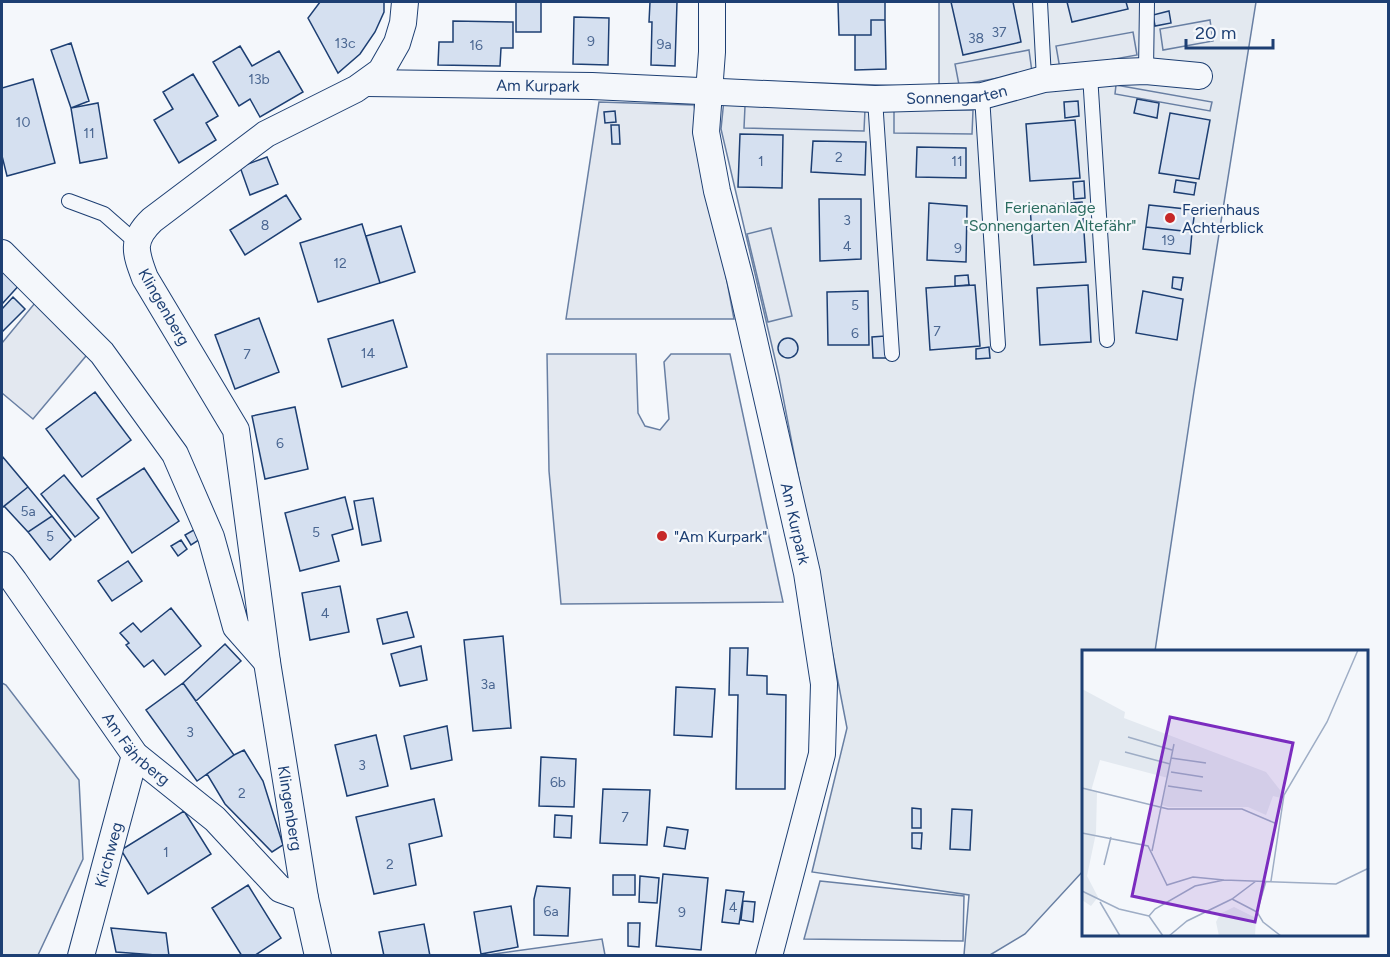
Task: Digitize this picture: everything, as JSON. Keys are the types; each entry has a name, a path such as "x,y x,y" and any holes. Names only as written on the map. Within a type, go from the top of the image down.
{"street":[{"path":"136,243 140,232 152,220 266,134 367,83 381,71 397,43 403,23 405,2"},
{"name":"Am Kurpark","path":"712,2 710,92 706,132 717,191 740,279 807,573 824,684 822,754 769,956"},
{"name":"Sonnengarten","path":"710,92 875,99 981,96 1044,79 1146,71 1199,76"},
{"name":"Am Kurpark","path":"367,83 592,86 710,92"},
{"name":"Klingenberg","path":"136,243 137,259 145,278 236,430 267,662 305,898 318,956"},
{"path":"2,253 102,353 175,454 212,537 236,627 267,662"},
{"name":"Am Fährberg","path":"8,573 135,755 215,819 280,889 305,898"},
{"name":"Kirchweg","path":"81,956 135,755"}],"lane":[{"path":"1040,2 1044,79"},
{"path":"1146,71 1148,2"},
{"path":"1090,75 1107,340"},
{"path":"981,96 998,345"},
{"path":"875,99 892,354"},
{"path":"69,201 104,214 136,243"}],"green space":[{"name":"Ferienanlage \"Sonnengarten Altefähr\"","path":"939,2 1256,2 1155,650 1082,650 1082,872 1025,934 990,955 964,955 969,895 812,872 847,728 779,376 721,129 726,80 939,87"},
{"path":"2,683 6,685 79,780 83,859 38,955 2,955"}],"shaded area":[{"path":"1210,20 1213,41 1163,50 1160,29"},
{"path":"1133,32 1137,55 1060,69 1056,46"},
{"path":"1029,50 1032,72 959,85 955,64"},
{"path":"1116,85 1212,102 1210,111 1115,94"},
{"path":"599,102 694,105 734,319 566,319"},
{"path":"745,106 865,109 864,131 744,128"},
{"path":"894,110 973,110 972,134 894,133"},
{"path":"771,228 792,316 768,322 747,234"},
{"path":"35,303 91,350 33,419 2,393 2,343"},
{"name":"\"Am Kurpark\"","path":"547,354 636,354 638,413 645,426 660,430 669,419 664,362 671,354 730,354 783,602 561,604 549,471"},
{"path":"820,881 964,896 963,941 804,939"},
{"path":"602,939 605,955 487,955"}],"building":[{"path":"320,2 384,2 384,12 375,32 360,54 338,73 308,18"},
{"path":"516,2 541,2 541,32 516,32"},
{"path":"650,2 677,2 675,66 651,65"},
{"path":"838,2 885,2 885,20 871,20 871,35 839,35"},
{"path":"951,2 1013,2 1021,42 963,55"},
{"path":"1067,2 1126,2 1128,9 1072,22"},
{"path":"1169,11 1171,23 1155,26 1153,15"},
{"path":"574,17 609,18 608,65 573,64"},
{"path":"871,20 885,20 886,69 855,70 855,35 871,35"},
{"path":"453,21 513,22 513,48 501,48 500,66 438,65 439,42 453,42"},
{"path":"71,43 89,101 71,108 51,50"},
{"path":"240,46 252,66 279,51 303,92 260,117 250,99 239,106 213,62"},
{"path":"193,74 218,116 206,123 216,140 179,163 154,120 173,109 163,92"},
{"path":"33,79 55,163 7,176 2,156 2,88"},
{"path":"1137,99 1159,103 1157,118 1134,113"},
{"path":"1078,101 1079,116 1065,118 1064,102"},
{"path":"98,103 107,158 80,163 71,108"},
{"path":"615,111 616,122 605,123 604,112"},
{"path":"1170,113 1210,120 1199,179 1159,173"},
{"path":"1075,120 1080,178 1030,181 1026,124"},
{"path":"611,125 619,125 620,144 612,144"},
{"path":"740,134 783,135 782,188 738,187"},
{"path":"813,141 866,142 865,175 811,172"},
{"path":"917,147 966,148 966,178 916,177"},
{"path":"267,157 278,184 250,195 240,167"},
{"path":"1176,180 1196,183 1194,195 1174,192"},
{"path":"1084,181 1085,198 1074,199 1073,182"},
{"path":"286,195 301,219 245,255 230,230"},
{"path":"819,199 861,199 861,259 820,261"},
{"path":"1082,202 1086,262 1034,265 1030,206"},
{"path":"929,203 967,206 966,262 927,260"},
{"name":"Ferienhaus Achterblick","path":"1149,205 1195,210 1192,232 1146,227"},
{"path":"362,224 380,283 318,302 300,243"},
{"path":"401,226 415,272 380,283 366,236"},
{"path":"1146,227 1192,232 1190,254 1143,249"},
{"path":"2,262 22,282 2,304"},
{"path":"968,275 969,285 955,286 955,276"},
{"path":"1173,277 1183,278 1181,290 1172,288"},
{"path":"975,285 980,346 930,350 926,288"},
{"path":"1088,285 1091,342 1040,345 1037,288"},
{"path":"868,291 869,345 828,345 827,292"},
{"path":"1143,291 1183,299 1177,340 1136,333"},
{"path":"13,297 25,309 2,332 2,309"},
{"path":"259,318 279,372 235,389 215,335"},
{"path":"393,320 407,367 342,387 328,339"},
{"path":"885,336 886,358 873,358 872,337"},
{"path":"788,338 795,341 798,348 795,355 788,358 781,355 778,348 781,341"},
{"path":"989,347 990,358 976,359 976,349"},
{"path":"95,392 131,440 82,477 46,429"},
{"path":"295,407 308,469 265,479 252,416"},
{"path":"2,456 28,487 2,508"},
{"path":"144,468 179,521 132,553 97,499"},
{"path":"64,475 99,518 75,537 41,494"},
{"path":"28,487 52,516 28,532 4,506"},
{"path":"345,497 353,529 332,535 339,561 300,571 285,513"},
{"path":"373,498 381,541 362,545 354,501"},
{"path":"52,516 71,540 50,560 28,532"},
{"path":"199,527 205,536 191,545 185,535"},
{"path":"181,540 187,549 178,556 171,546"},
{"path":"128,561 142,581 112,601 98,581"},
{"path":"340,586 349,632 310,640 302,593"},
{"path":"171,608 201,646 165,675 153,660 144,667 126,645 129,643 120,633 133,623 141,632"},
{"path":"407,612 414,637 383,644 377,619"},
{"path":"503,636 511,728 473,731 464,640"},
{"path":"225,644 241,661 196,701 183,683"},
{"path":"421,646 427,680 400,686 391,654"},
{"path":"730,648 748,648 747,675 767,676 767,694 786,695 785,789 736,789 738,695 729,695"},
{"path":"183,683 234,755 197,781 146,710"},
{"path":"676,687 715,689 712,737 674,735"},
{"path":"447,726 452,760 411,769 404,736"},
{"path":"376,735 388,786 347,796 335,745"},
{"path":"244,750 263,781 283,845 272,852 225,804 207,774"},
{"path":"541,757 576,759 574,807 539,806"},
{"path":"603,789 650,790 647,845 600,843"},
{"path":"434,799 442,836 409,844 416,885 374,894 356,817"},
{"path":"912,808 921,809 921,828 912,828"},
{"path":"952,809 972,810 970,850 950,849"},
{"path":"184,811 211,854 148,894 121,850"},
{"path":"555,815 572,816 571,838 554,837"},
{"path":"667,827 688,830 685,849 664,846"},
{"path":"912,833 922,833 921,849 912,848"},
{"path":"663,874 708,878 701,950 656,946"},
{"path":"613,875 635,875 635,895 613,895"},
{"path":"640,876 659,878 657,903 639,902"},
{"path":"248,885 281,938 254,956 242,956 212,908"},
{"path":"537,886 570,888 568,936 534,935 534,899"},
{"path":"726,890 744,892 739,924 722,922"},
{"path":"743,901 755,902 753,922 741,920"},
{"path":"511,906 518,947 481,954 474,912"},
{"path":"628,923 640,923 639,947 628,946"},
{"path":"424,924 430,956 384,956 379,932"},
{"path":"111,928 166,933 169,956 116,952"}],"place":[{"name":"Ferienhaus Achterblick","path":"1170,218"},
{"name":"\"Am Kurpark\"","path":"662,536"}]}
